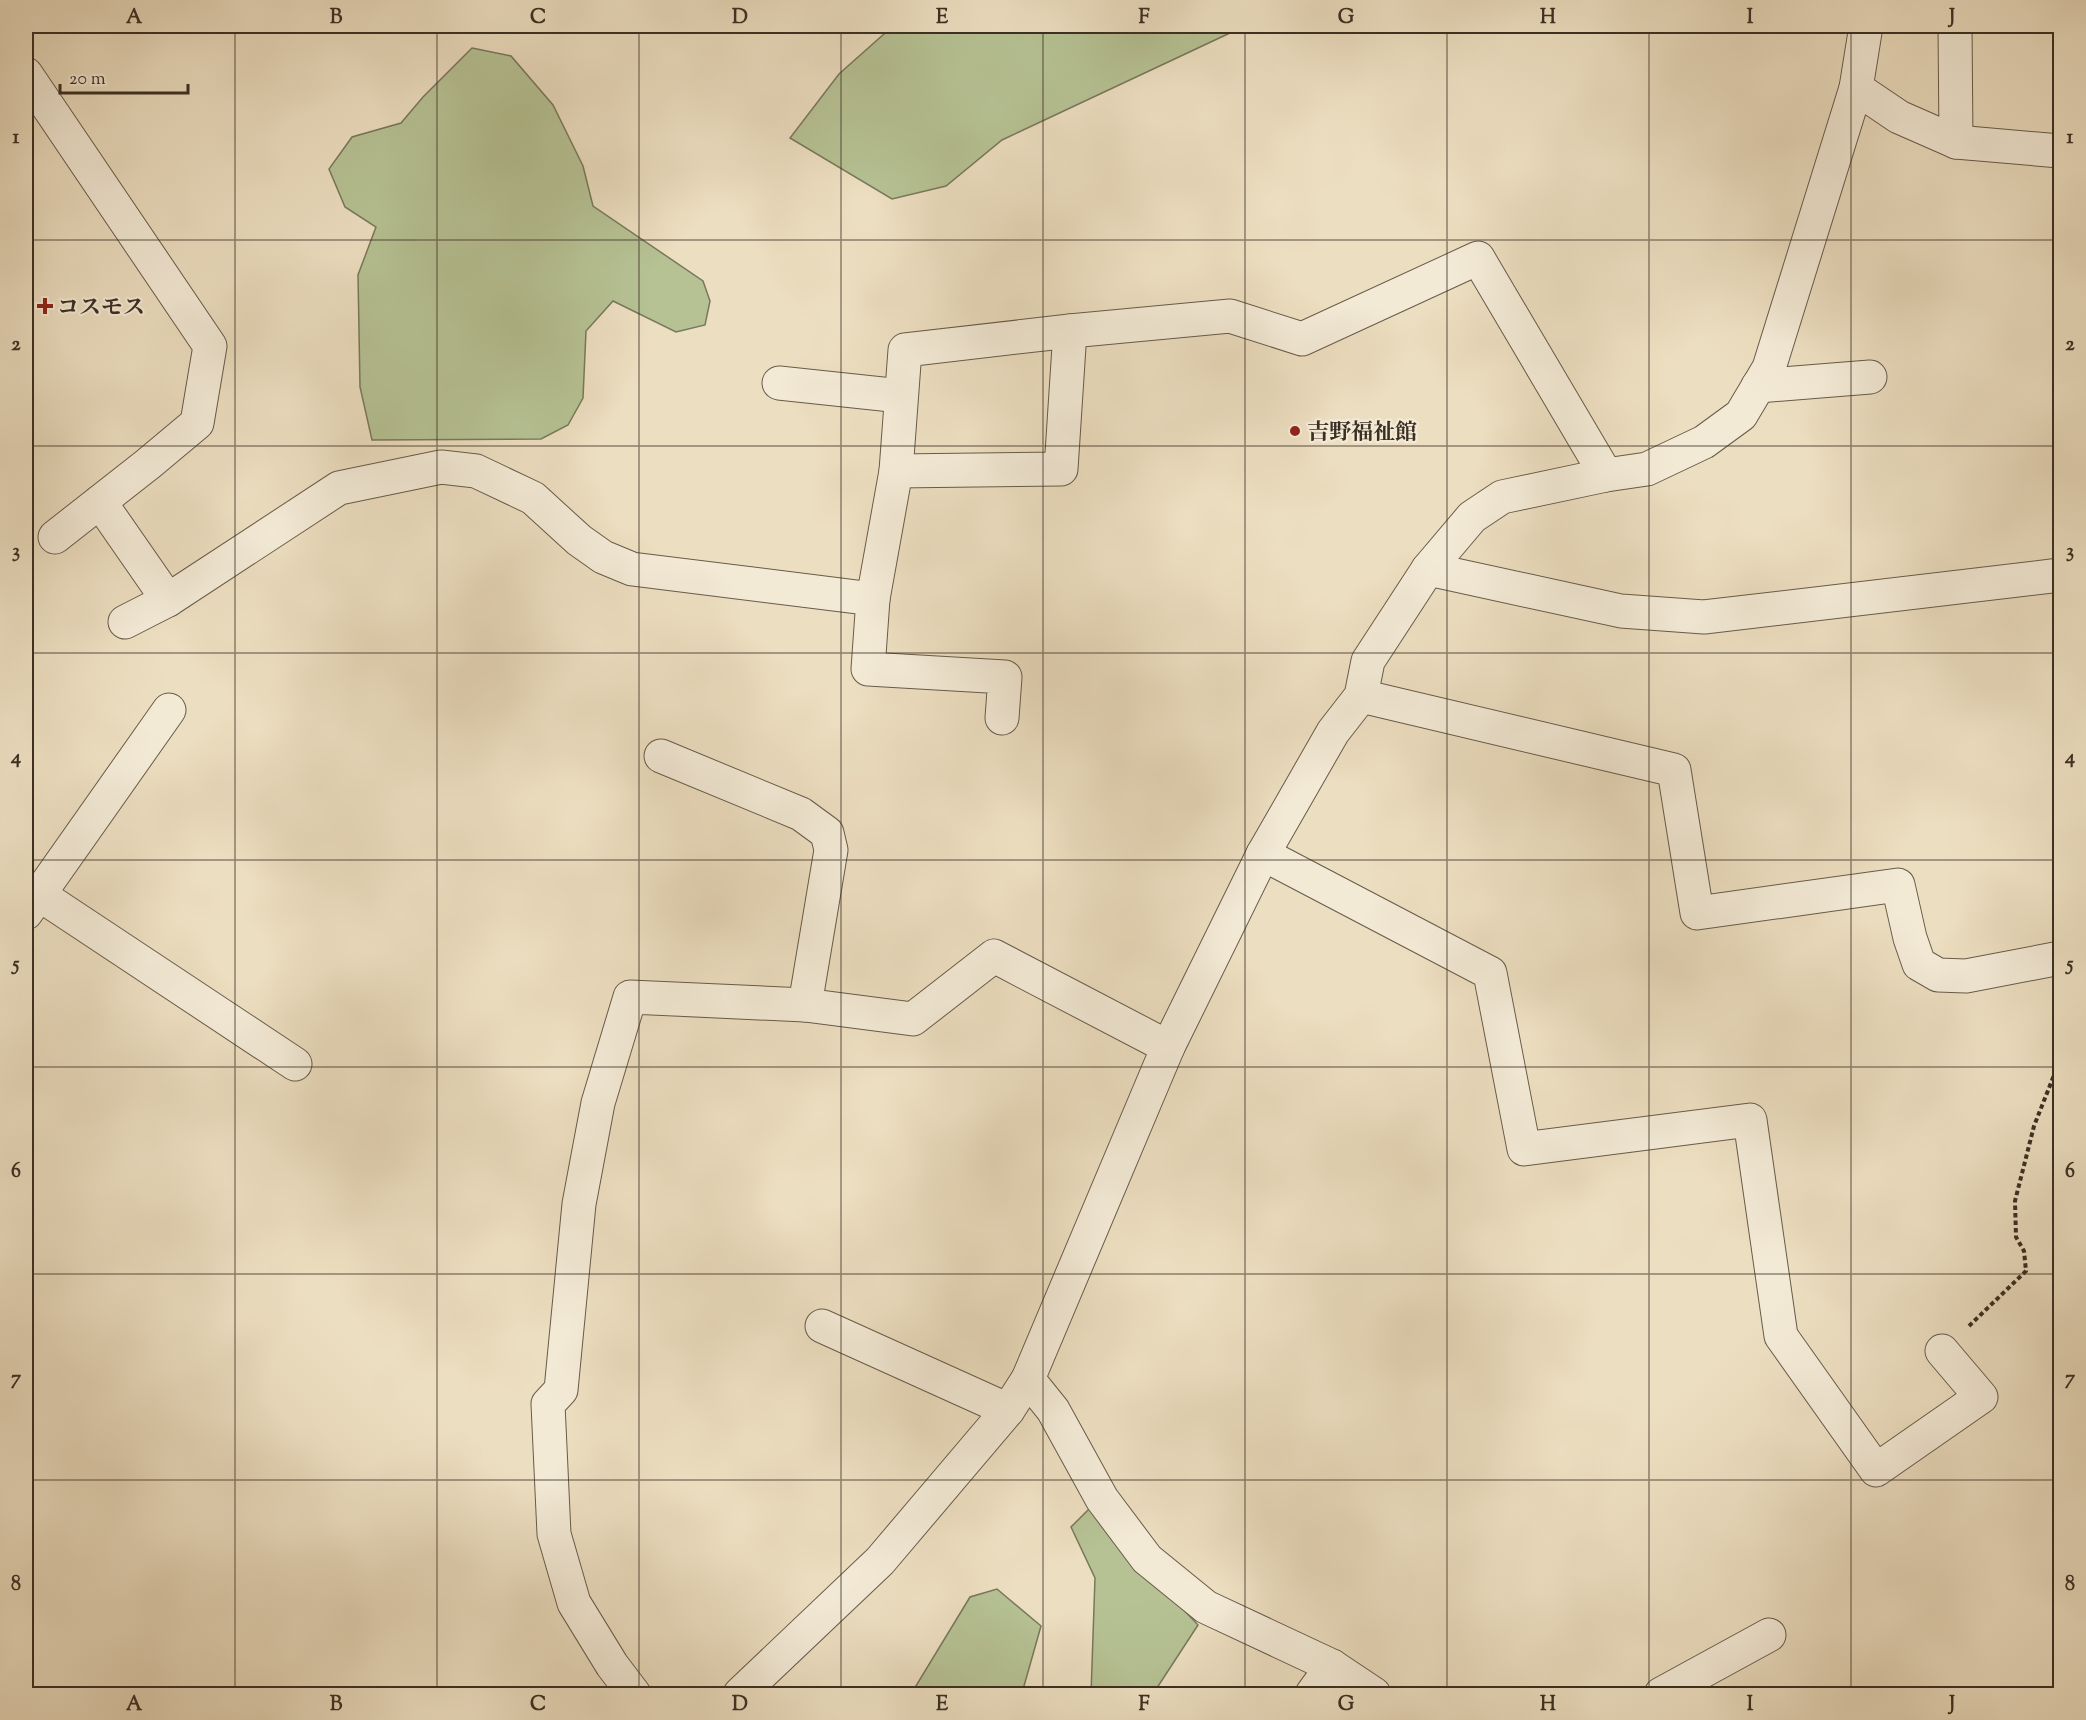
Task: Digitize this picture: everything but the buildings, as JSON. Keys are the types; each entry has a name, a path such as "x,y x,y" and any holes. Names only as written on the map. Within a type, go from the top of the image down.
{"street":[{"path":"740,1695 880,1562 1008,1410 1028,1379 1168,1047 1263,854 1333,732 1360,696 1368,661 1428,569 1472,518 1502,496 1647,469 1704,441 1741,415 1769,368 1856,88 1866,26"},
{"path":"1955,26 1956,142"},
{"path":"26,74 210,346 197,423 55,537"},
{"path":"1856,88 1899,117 1956,142 2061,151"},
{"path":"1002,718 1005,677 868,669 873,599 896,471 905,350 1230,316 1302,339 1478,258 1606,475"},
{"path":"896,471 1061,469 1070,331"},
{"path":"1758,386 1870,377"},
{"path":"779,383 902,396"},
{"path":"125,622 168,600 339,488 441,468 476,471 533,498 579,540 603,557 632,569 873,599"},
{"path":"100,502 168,600"},
{"path":"1428,569 1620,611 1704,617 2061,575"},
{"path":"1360,696 1674,770 1697,913 1898,885 1910,938 1919,964 1938,975 1966,976 2061,958"},
{"path":"169,710 33,904 295,1064"},
{"path":"661,756 801,814 827,833 831,850 805,1005"},
{"path":"1263,854 1490,973 1524,1149 1750,1120 1781,1336 1876,1470 1981,1398 1942,1351"},
{"path":"634,1695 612,1665 574,1603 554,1534 548,1404 561,1390 579,1204 598,1103 630,997 805,1005 913,1019 994,956 1168,1047"},
{"path":"822,1326 1008,1410"},
{"path":"1028,1379 1053,1410 1102,1499 1147,1558 1206,1607 1332,1666 1374,1695"},
{"path":"1661,1695 1769,1635"},
{"path":"1312,1695 1332,1666"}],"path":[{"path":"1942,1351 2026,1271 2024,1251 2016,1237 2015,1201 2034,1126 2061,1060"}],"green space":[{"path":"893,26 1239,26 1232,32 1002,140 946,186 892,199 790,138 839,74"},
{"path":"472,48 511,56 553,105 583,166 593,206 703,281 710,301 705,325 676,332 613,301 586,331 583,398 568,425 541,439 372,440 360,387 358,275 376,227 345,207 329,169 352,137 401,123 423,97"},
{"path":"1089,1509 1198,1625 1153,1694 1091,1694 1095,1578 1071,1527"},
{"path":"997,1589 1041,1626 1024,1686 1027,1694 911,1694 970,1597"}],"place":[{"name":"コスモス","path":"45,306"},
{"name":"吉野福祉館","path":"1295,431"}]}
